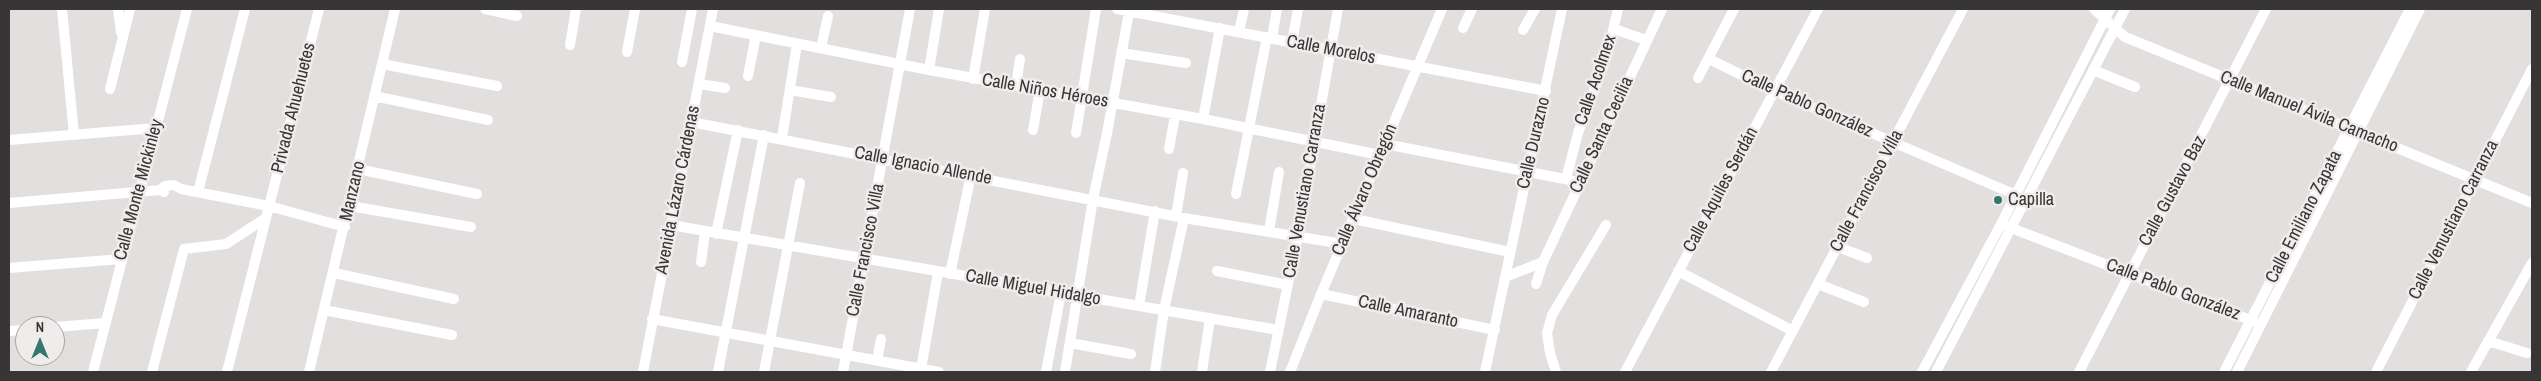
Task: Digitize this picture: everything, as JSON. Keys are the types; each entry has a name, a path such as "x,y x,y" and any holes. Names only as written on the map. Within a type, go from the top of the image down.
{"street":[{"path":"62,9 74,134"},
{"path":"118,9 122,37"},
{"path":"110,89 130,9"},
{"name":"Calle Monte Mickinley","path":"93,372 187,9"},
{"path":"198,192 245,9"},
{"name":"Privada Ahuehuetes","path":"227,372 319,9"},
{"name":"Manzano","path":"309,372 350,206 395,9"},
{"path":"485,9 517,16"},
{"path":"570,45 576,9"},
{"path":"627,52 636,9"},
{"path":"682,62 692,9"},
{"name":"Avenida Lázaro Cárdenas","path":"643,372 713,9"},
{"name":"Calle Francisco Villa","path":"843,372 910,9"},
{"path":"930,70 938,9"},
{"path":"973,79 985,9"},
{"path":"1076,133 1096,9"},
{"name":"Calle Morelos","path":"1117,9 1546,91"},
{"path":"1239,32 1244,9"},
{"path":"1236,194 1248,128 1277,9"},
{"path":"1292,42 1298,9"},
{"name":"Calle Venustiano Carranza","path":"1270,372 1298,235 1313,140 1338,9"},
{"name":"Calle Álvaro Obregón","path":"1293,372 1321,294 1442,9"},
{"path":"1463,28 1472,9"},
{"path":"1523,30 1535,9"},
{"name":"Calle Durazno","path":"1485,372 1562,9"},
{"name":"Calle Acolmex","path":"1566,179 1578,133 1607,56 1618,9"},
{"name":"Calle Santa Cecilia","path":"1536,284 1543,262 1662,9"},
{"path":"1698,78 1734,9"},
{"name":"Calle Aquiles Serdán","path":"1625,372 1818,9"},
{"name":"Calle Francisco Villa","path":"1771,372 1963,9"},
{"name":"Calle Manuel Ávila Camacho","path":"2094,9 2108,13 2115,29 2125,37 2532,203"},
{"path":"1936,372 2125,9"},
{"name":"Calle Gustavo Baz","path":"2079,372 2232,80 2266,9"},
{"name":"Calle Emiliano Zapata","path":"2237,372 2257,322 2353,130 2410,9"},
{"name":"Calle Emiliano Zapata","path":"2353,130 2420,9"},
{"path":"1065,372 1093,199 1129,12"},
{"path":"1922,372 2001,224 2108,13"},
{"path":"821,48 828,16"},
{"name":"Calle Niños Héroes","path":"710,26 973,79 1175,116 1204,119 1380,155"},
{"path":"1204,119 1220,28"},
{"path":"1614,29 1646,40"},
{"path":"748,76 756,36"},
{"path":"782,138 797,44"},
{"path":"1121,52 1186,62"},
{"path":"1016,86 1020,59"},
{"name":"Calle Pablo González","path":"1709,59 1774,90 2016,195"},
{"path":"382,64 497,86"},
{"name":"Calle Venustiano Carranza","path":"2376,372 2532,69"},
{"path":"2094,70 2135,87"},
{"path":"699,84 725,88"},
{"path":"790,90 831,97"},
{"path":"1033,130 1040,90"},
{"path":"374,96 488,120"},
{"path":"1169,149 1175,116"},
{"name":"Calle Ignacio Allende","path":"691,122 782,138 1180,217 1298,235 1343,244"},
{"path":"9,140 156,128"},
{"path":"716,234 738,130"},
{"path":"718,372 764,135"},
{"path":"1385,144 1580,182"},
{"path":"358,168 477,194"},
{"path":"1269,231 1279,172"},
{"path":"1155,372 1180,217 1184,173"},
{"path":"950,274 971,175"},
{"path":"764,372 800,183"},
{"path":"9,204 160,190 176,192 181,189 269,206 345,227"},
{"path":"350,206 471,227"},
{"path":"1138,306 1155,212"},
{"path":"152,372 184,250 226,244 266,218"},
{"path":"1354,219 1510,252"},
{"name":"Calle Pablo González","path":"2001,224 2257,322"},
{"name":"Calle Miguel Hidalgo","path":"671,225 788,247 1278,330"},
{"path":"1556,372 1550,353 1547,333 1552,316 1606,225"},
{"path":"701,262 705,232"},
{"path":"1838,247 1867,258"},
{"path":"9,268 121,259"},
{"path":"1505,277 1543,262"},
{"path":"2471,372 2532,262"},
{"path":"1217,271 1288,284"},
{"path":"1678,271 1793,331"},
{"path":"920,369 938,272"},
{"path":"334,273 454,299"},
{"path":"1818,284 1864,302"},
{"path":"1046,372 1061,293"},
{"name":"Calle Amaranto","path":"1321,294 1494,330"},
{"path":"324,310 452,335"},
{"path":"1202,372 1210,318"},
{"path":"652,319 939,372"},
{"name":"Calle Emiliano Zapata","path":"2224,372 2257,322"},
{"path":"65,326 105,323"},
{"path":"877,361 881,339"},
{"path":"2488,341 2527,353"},
{"path":"1070,343 1131,354"}],"place":[{"name":"Capilla","path":"1998,200"}]}
